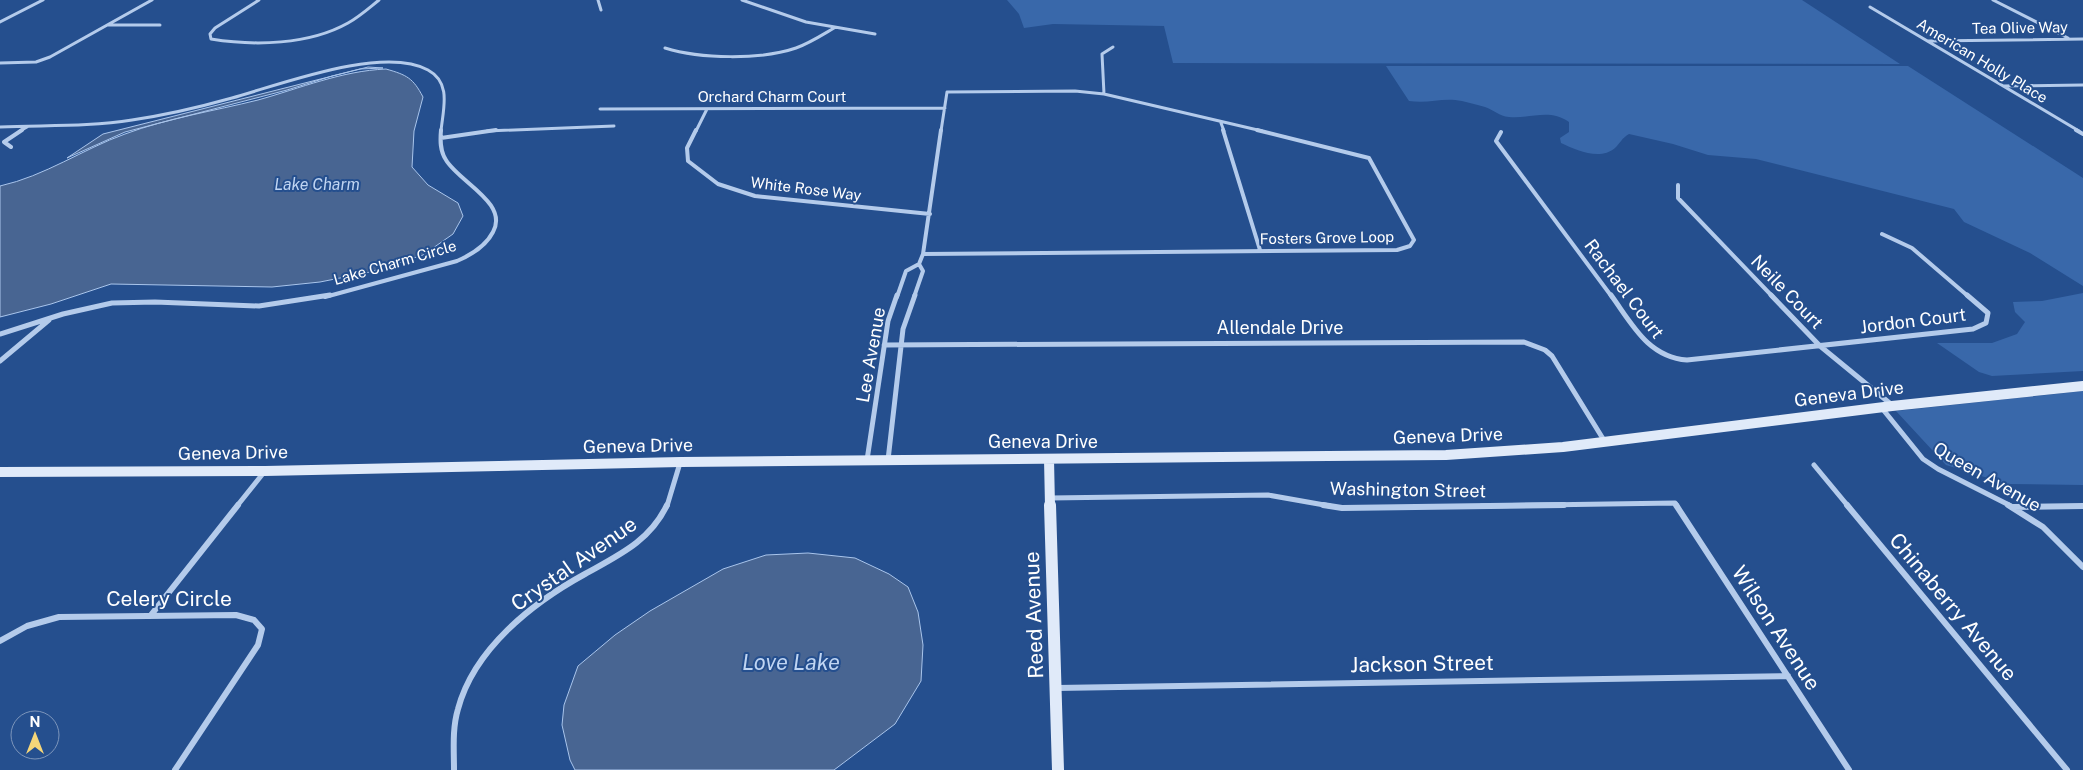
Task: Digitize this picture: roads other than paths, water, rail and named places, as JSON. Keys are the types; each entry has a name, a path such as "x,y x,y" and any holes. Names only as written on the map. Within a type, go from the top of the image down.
{"main road":[{"name":"Geneva Drive","path":"0,472 265,471 681,462 1446,455 1606,443 1881,407 2083,386"},
{"name":"Reed Avenue","path":"1049,459 1058,770"}],"street":[{"path":"0,22 43,0"},
{"path":"0,64 36,62 50,57 152,0"},
{"path":"259,0 215,28 210,34 211,39 223,42 254,43 318,34 347,24 379,0"},
{"path":"598,0 601,10"},
{"path":"742,0 784,16 834,28 875,34"},
{"path":"1993,0 2071,39"},
{"name":"American Holly Place","path":"1870,7 2083,134"},
{"path":"108,25 160,25"},
{"path":"666,48 675,52 697,54 782,51 799,47 834,28"},
{"name":"Tea Olive Way","path":"1927,41 2083,39"},
{"path":"1104,94 1102,54 1113,47"},
{"name":"Lake Charm Circle","path":"0,127 112,122 139,118 231,99 345,68 375,62 404,62 424,68 437,76 445,88 441,150 452,168 494,205 497,220 494,232 470,254 440,266 355,290 281,304 237,306 171,301 126,302 96,306 0,334"},
{"path":"2002,86 2083,86"},
{"name":"Fosters Grove Loop","path":"924,254 1397,250 1410,246 1414,240 1369,158 1104,94 1075,91 947,92"},
{"name":"Lee Avenue","path":"867,460 888,321 906,271 919,264 924,254 947,92"},
{"name":"White Rose Way","path":"707,108 687,148 688,161 706,179 732,191 754,196 930,214"},
{"name":"Orchard Charm Court","path":"600,109 945,108"},
{"path":"1221,123 1260,250"},
{"path":"441,138 504,129 614,126"},
{"path":"11,147 4,142 28,127"},
{"name":"Rachael Court","path":"1501,132 1496,141 1640,335 1657,353 1672,359 1687,360 1820,346"},
{"name":"Neile Court","path":"1678,185 1678,198 1820,346 1892,406"},
{"name":"Jordon Court","path":"1820,346 1973,329 1986,323 1988,313 1970,295 1912,248 1882,234"},
{"name":"Lee Avenue","path":"888,460 904,329 923,271 919,264"},
{"path":"0,361 51,318"},
{"name":"Allendale Drive","path":"884,345 1524,342 1552,356 1606,443"},
{"name":"Queen Avenue","path":"1881,407 1923,459 1938,469 2013,507 2042,527 2083,567"},
{"name":"Crystal Avenue","path":"454,770 454,730 459,703 490,647 523,616 574,580 639,544 656,525 671,495 681,462"},
{"name":"Chinaberry Avenue","path":"1814,464 2066,770"},
{"path":"151,615 265,471"},
{"name":"Washington Street","path":"1050,498 1268,495 1342,508 1675,503"},
{"name":"Wilson Avenue","path":"1675,503 1849,770"},
{"path":"2013,507 2083,506"},
{"name":"Celery Circle","path":"0,641 26,626 59,617 236,615 254,620 262,629 258,645 175,770"},
{"name":"Jackson Street","path":"1056,688 1788,676"}],"water":[{"path":"368,67 383,68 360,69"},
{"name":"Lake Charm","path":"386,69 409,78 423,97 414,131 412,167 428,185 458,203 463,216 453,234 423,255 370,272 320,282 272,287 111,284 51,304 0,317 0,186 33,176 109,140 141,128 258,100 353,73"},
{"path":"330,77 125,132 67,158 103,134"},
{"name":"Love Lake","path":"808,553 855,558 889,574 908,587 918,612 923,645 921,681 895,724 834,770 575,770 570,760 562,725 564,705 578,666 615,635 650,611 723,569 766,555"}]}
